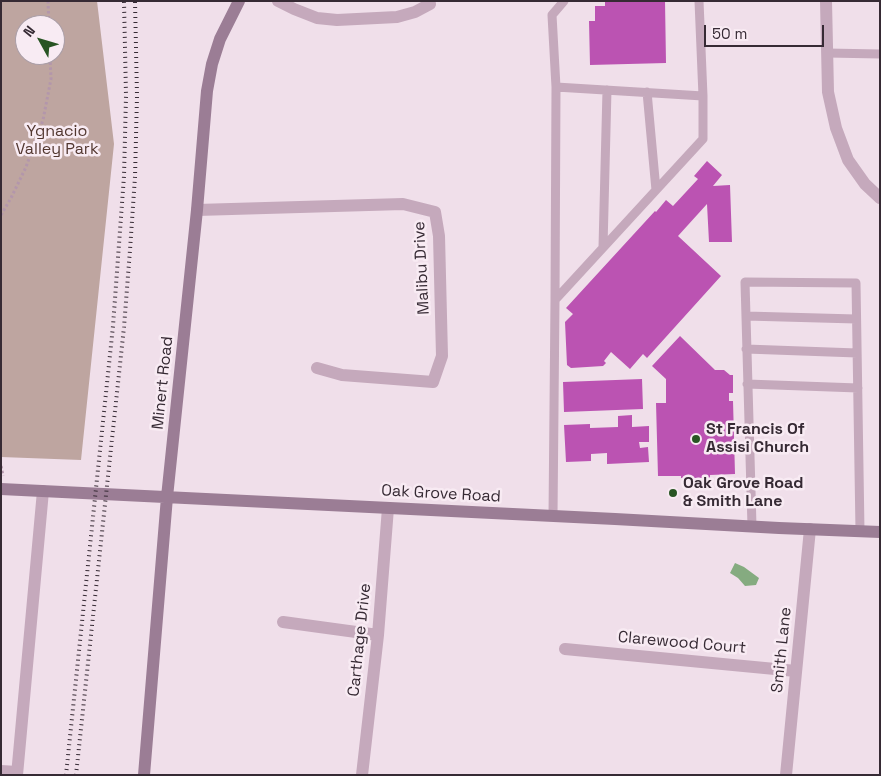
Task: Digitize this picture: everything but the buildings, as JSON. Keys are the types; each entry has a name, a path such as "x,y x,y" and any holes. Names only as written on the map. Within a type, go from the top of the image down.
{"main road":[{"name":"Minert Road","path":"144,775 167,497 198,210 207,91 212,64 220,39 239,1"},
{"name":"Oak Grove Road","path":"1,488 880,532"}],"street":[{"path":"278,1 294,10 317,18 337,20 397,17 415,12 430,4"},
{"path":"826,1 828,92 836,128 848,160 865,184 880,198"},
{"name":"Malibu Drive","path":"198,210 403,204 436,212 439,236 442,356 433,382 342,375 317,368"},
{"path":"1,771 17,774 43,490"},
{"name":"Carthage Drive","path":"362,775 378,634 388,508"},
{"name":"Smith Lane","path":"786,775 810,529"},
{"path":"283,622 378,634"},
{"name":"Clarewood Court","path":"565,649 796,671"}],"lane":[{"path":"552,516 556,87 552,15 564,1"},
{"path":"555,300 703,139 698,1"},
{"path":"827,53 880,54"},
{"path":"556,87 702,96"},
{"path":"603,248 607,90"},
{"path":"647,92 656,190"},
{"path":"752,526 745,282 856,283 860,531"},
{"path":"746,316 856,319"},
{"path":"746,349 857,353"},
{"path":"747,384 858,388"}],"path":[{"path":"48,1 49,15"},
{"path":"1,215 26,167 43,120 51,80 50,65"}],"green space":[{"name":"Ygnacio Valley Park","path":"1,1 97,1 114,144 81,460 1,457"}],"shaded area":[{"path":"735,563 759,578 756,585 745,586 730,573"}],"railway":[{"path":"66,775 113,326 124,176 126,96 124,1"},
{"path":"76,775 124,327 130,250 135,177 137,96 135,1"}],"place":[{"name":"St Francis Of Assisi Church","path":"696,439"},
{"name":"Oak Grove Road & Smith Lane","path":"673,493"}]}
